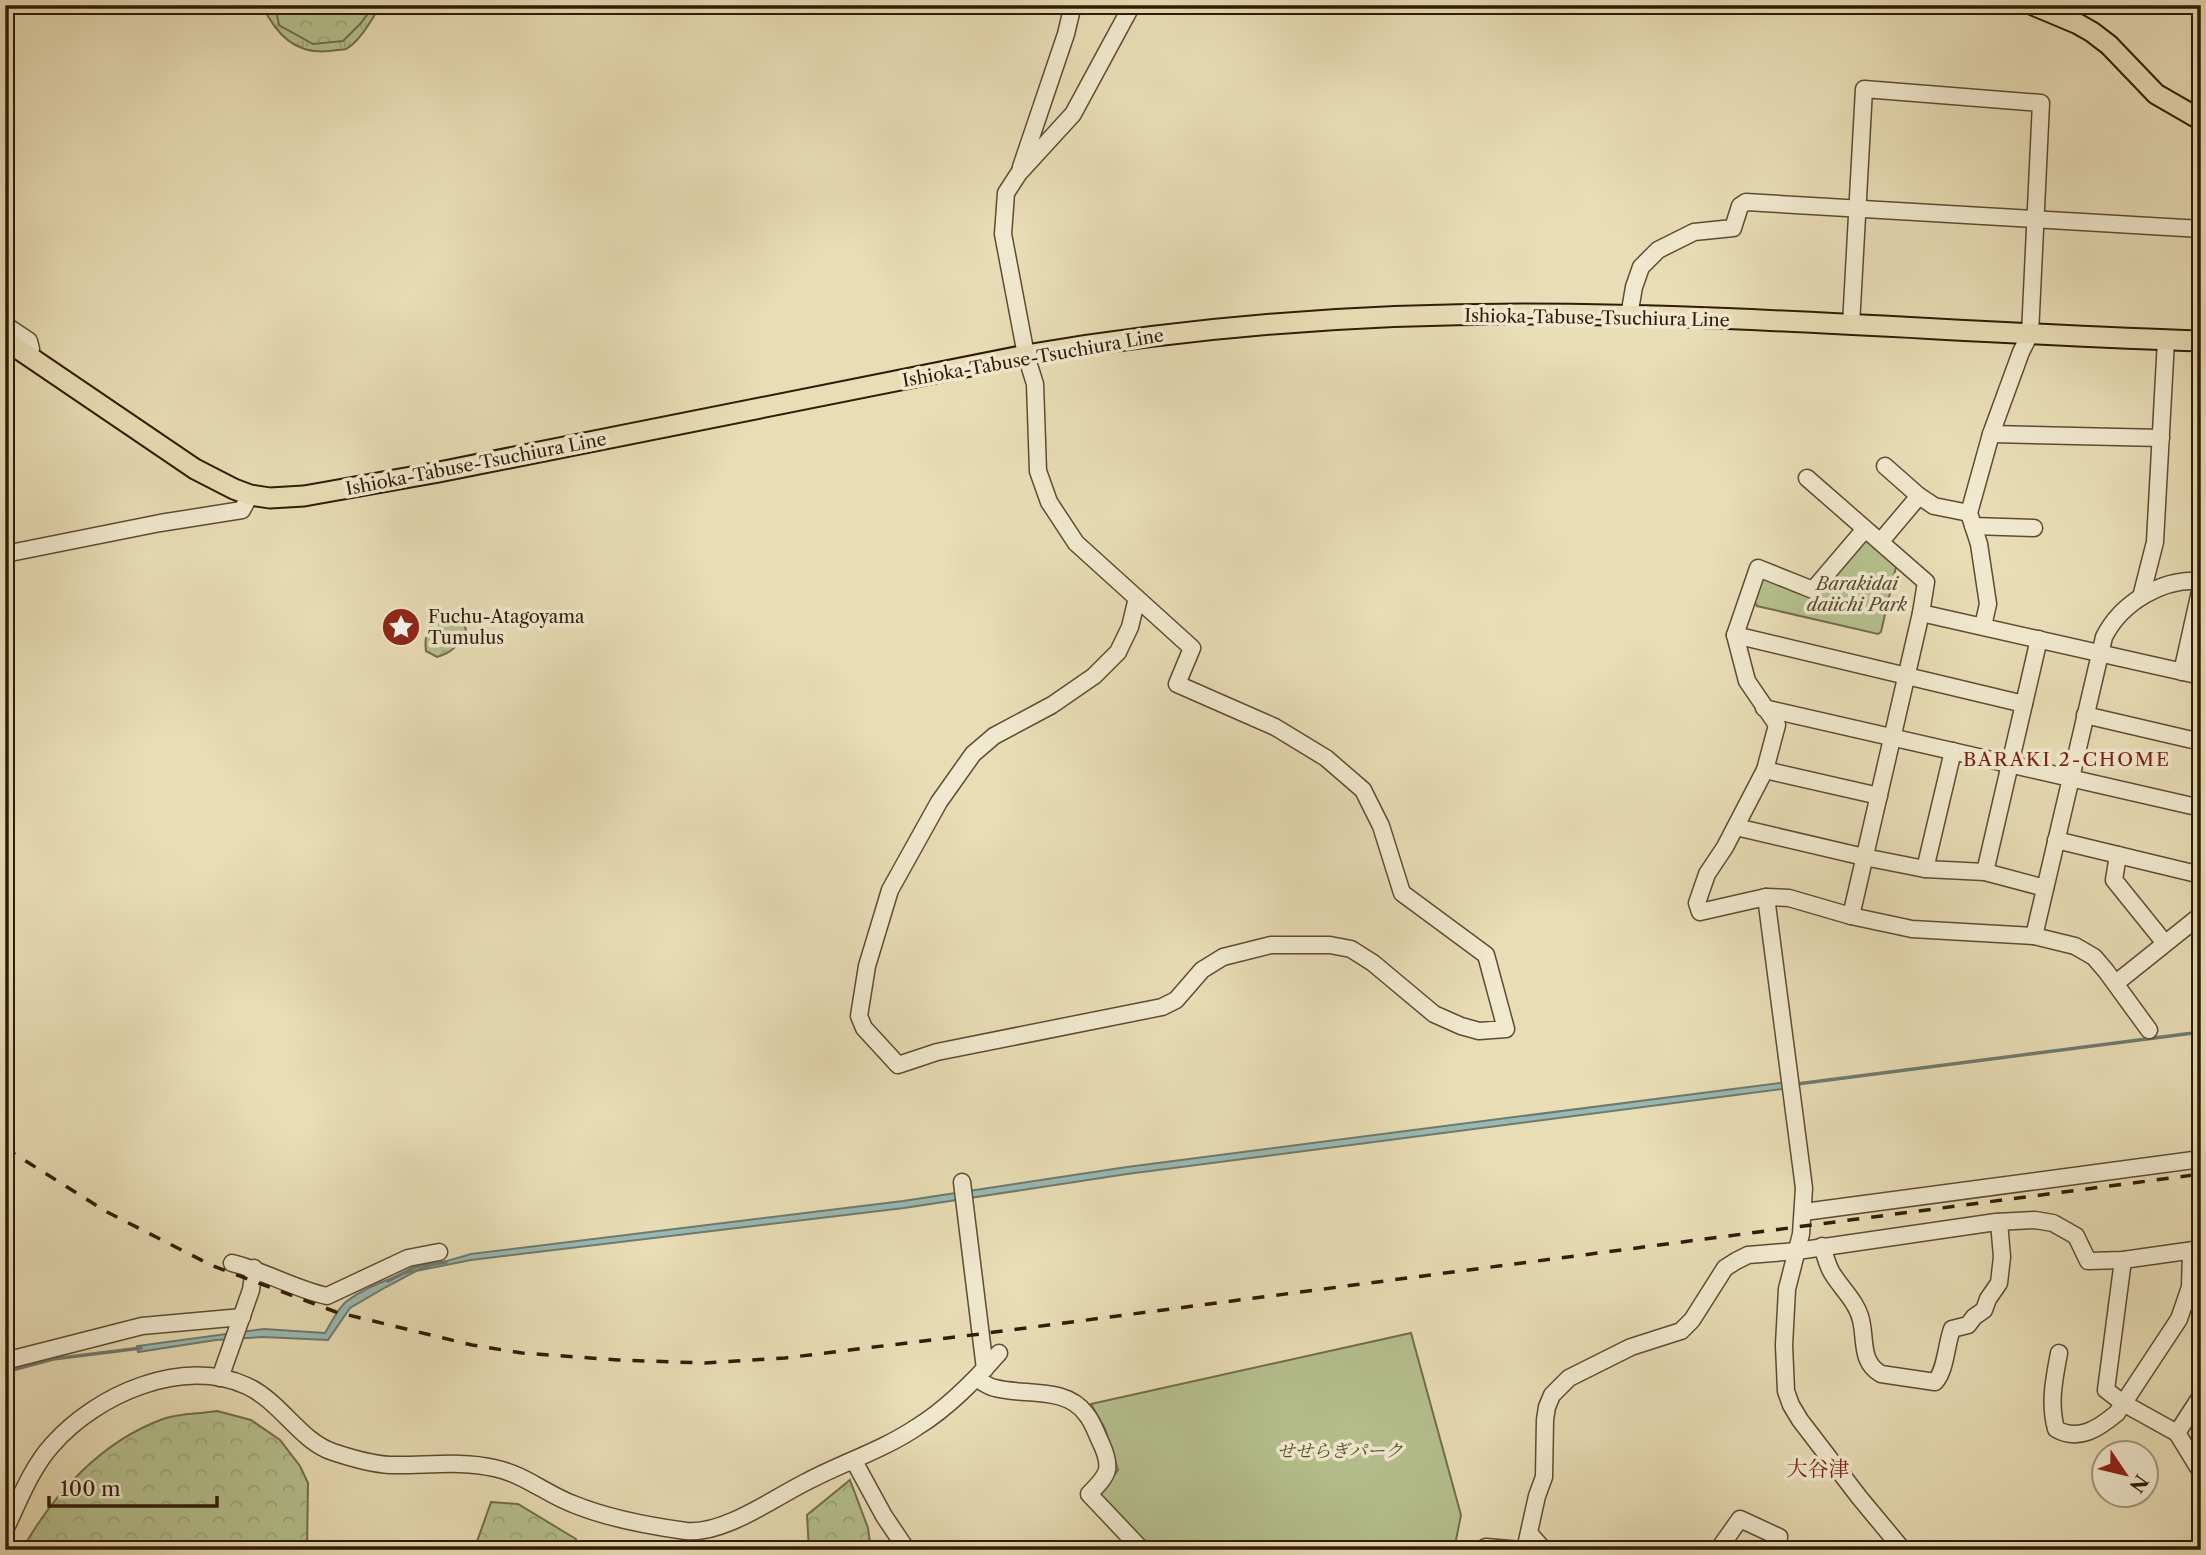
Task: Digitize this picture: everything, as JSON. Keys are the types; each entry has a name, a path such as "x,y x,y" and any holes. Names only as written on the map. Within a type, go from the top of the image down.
{"main road":[{"path":"2033,5 2092,32 2156,94 2201,120"},
{"name":"Ishioka-Tabuse-Tsuchiura Line","path":"5,340 195,469 250,495 270,498 304,496 1026,355 1117,339 1217,328 1520,314 1629,316 2201,341"}],"street":[{"path":"1019,173 1066,34 1071,13 1067,5"},
{"path":"1132,5 1073,114 1019,173 1006,193 1003,234 1026,355 1035,384 1038,471 1049,502 1076,543 1137,598 1192,648 1177,684 1275,727 1326,758 1363,790 1381,826 1402,893 1486,955 1506,1029 1479,1031 1434,1014 1373,963 1351,949 1331,945 1270,945 1223,957 1202,970 1176,1000 1162,1007 937,1052 898,1065 864,1028 859,1016 867,966 890,890 939,802 973,754 994,736 1052,705 1094,676 1118,652 1130,627 1137,598"},
{"path":"1851,325 1864,89 2040,103 2031,334 2021,352 1991,434 1971,519 1979,544 1988,604 1983,626"},
{"path":"1629,316 1641,267 1658,250 1694,232 1732,228 1740,206 1746,202 2201,229"},
{"path":"5,325 29,341 31,349 27,354"},
{"path":"2141,597 2155,542 2166,340"},
{"path":"1991,434 2161,438"},
{"path":"1885,466 1934,506 1971,519 2034,528"},
{"path":"1807,478 1926,582 1851,916"},
{"path":"5,554 160,523 242,510 250,495"},
{"path":"1881,541 1919,496"},
{"path":"1865,529 1813,590 1758,568 1735,635 1747,681 1777,725 1765,770 1736,827 1707,874 1697,903 1700,912 1766,897 1789,898 1851,916 1912,929 2034,936 2075,946 2094,957 2149,1030"},
{"path":"2034,936 2104,637 2117,615 2141,597 2188,580 2201,581"},
{"path":"2182,672 2201,587"},
{"path":"1921,613 2201,676"},
{"path":"1735,635 2024,704"},
{"path":"1985,872 2039,639"},
{"path":"1764,708 2201,808"},
{"path":"2085,715 2201,742"},
{"path":"1925,869 1953,751"},
{"path":"1765,770 1879,796"},
{"path":"1736,827 1864,857 1925,869 1985,872 2045,888"},
{"path":"2056,840 2201,874"},
{"path":"2118,855 2114,880 2164,942"},
{"path":"1766,897 1804,1188 1804,1212 1787,1289 1784,1345 1786,1391 1791,1405 1859,1497 1903,1550"},
{"path":"2116,983 2201,915"},
{"path":"1804,1212 2201,1159"},
{"path":"963,1192 980,1373 993,1388 1065,1398 1080,1407 1092,1424 1105,1452 1108,1466 1107,1474 1089,1494 1142,1550"},
{"path":"1481,1550 1486,1547 1523,1550 1544,1477 1545,1420 1552,1395 1569,1378 1631,1347 1681,1331 1692,1320 1725,1268 1748,1255 1797,1251 2000,1222 2035,1220 2053,1223 2076,1236 2088,1261 2123,1260 2196,1250 2190,1287 2179,1319 2117,1413 2105,1424 2075,1436 2056,1429 2052,1415 2052,1394 2059,1353"},
{"path":"1822,1246 1831,1272 1856,1307 1862,1321 1862,1342 1868,1362 1874,1370 1881,1374 1934,1382 1940,1376 1946,1344 1952,1329 1968,1325 1984,1310 1999,1283 2002,1257 2000,1222"},
{"path":"232,1263 254,1268 327,1296 408,1258 439,1252"},
{"path":"2123,1260 2106,1391 2177,1433 2201,1472"},
{"path":"220,1378 251,1290 254,1268"},
{"path":"5,1361 142,1326 242,1319"},
{"path":"5,1530 22,1490 52,1445 79,1419 109,1399 151,1381 177,1377 220,1378 250,1387 269,1399 310,1440 333,1452 387,1465 493,1467 519,1475 572,1504 618,1517 690,1531 707,1530 747,1514 808,1480 854,1461 918,1427 999,1353"},
{"path":"2177,1433 2201,1396"},
{"path":"854,1461 884,1516 907,1550"},
{"path":"1718,1550 1740,1519 1779,1537 1777,1550"},
{"path":"1529,1533 1544,1550"}],"green space":[{"path":"262,5 381,5 351,46 318,51 307,50 288,40 274,25"},
{"path":"275,5 374,5 343,41 313,44 279,25"},
{"name":"Barakidai daiichi Park","path":"1867,539 1894,562 1896,567 1881,632 1878,634 1757,606 1754,601 1761,579 1766,577 1815,595 1862,540"},
{"path":"442,611 458,616 466,630 454,648 437,657 426,651 426,639 431,625"},
{"name":"せせらぎパーク","path":"1411,1333 1461,1515 1454,1550 1153,1550 1100,1494 1118,1470 1105,1429 1091,1404"},
{"path":"217,1411 251,1420 280,1440 300,1466 308,1483 307,1550 22,1550 34,1529 64,1490 100,1455 141,1429 163,1419"},
{"path":"850,1480 868,1528 871,1550 809,1550 807,1515"},
{"path":"491,1502 518,1504 576,1539 577,1550 474,1550"}],"water":[{"path":"1787,1082 1790,1088 1127,1174 904,1208 471,1260 416,1271 386,1287 350,1308 328,1340 263,1337 216,1340 138,1352 137,1346 264,1329 325,1333 341,1308 359,1293 406,1273 471,1254 903,1201 1127,1167"}],"waterway":[{"path":"1797,1084 2201,1032"},
{"path":"388,1281 415,1267 446,1262"},
{"path":"5,1372 53,1359 141,1348"}],"railway":[{"path":"5,1148 107,1212 213,1266 336,1312 472,1345 522,1353 705,1363 785,1358 980,1334 2201,1174"}],"place":[{"name":"Fuchu-Atagoyama Tumulus","path":"401,627"}],"district":[{"name":"BARAKI 2-CHOME","path":"2067,759"},
{"name":"大谷津","path":"1818,1468"}]}
